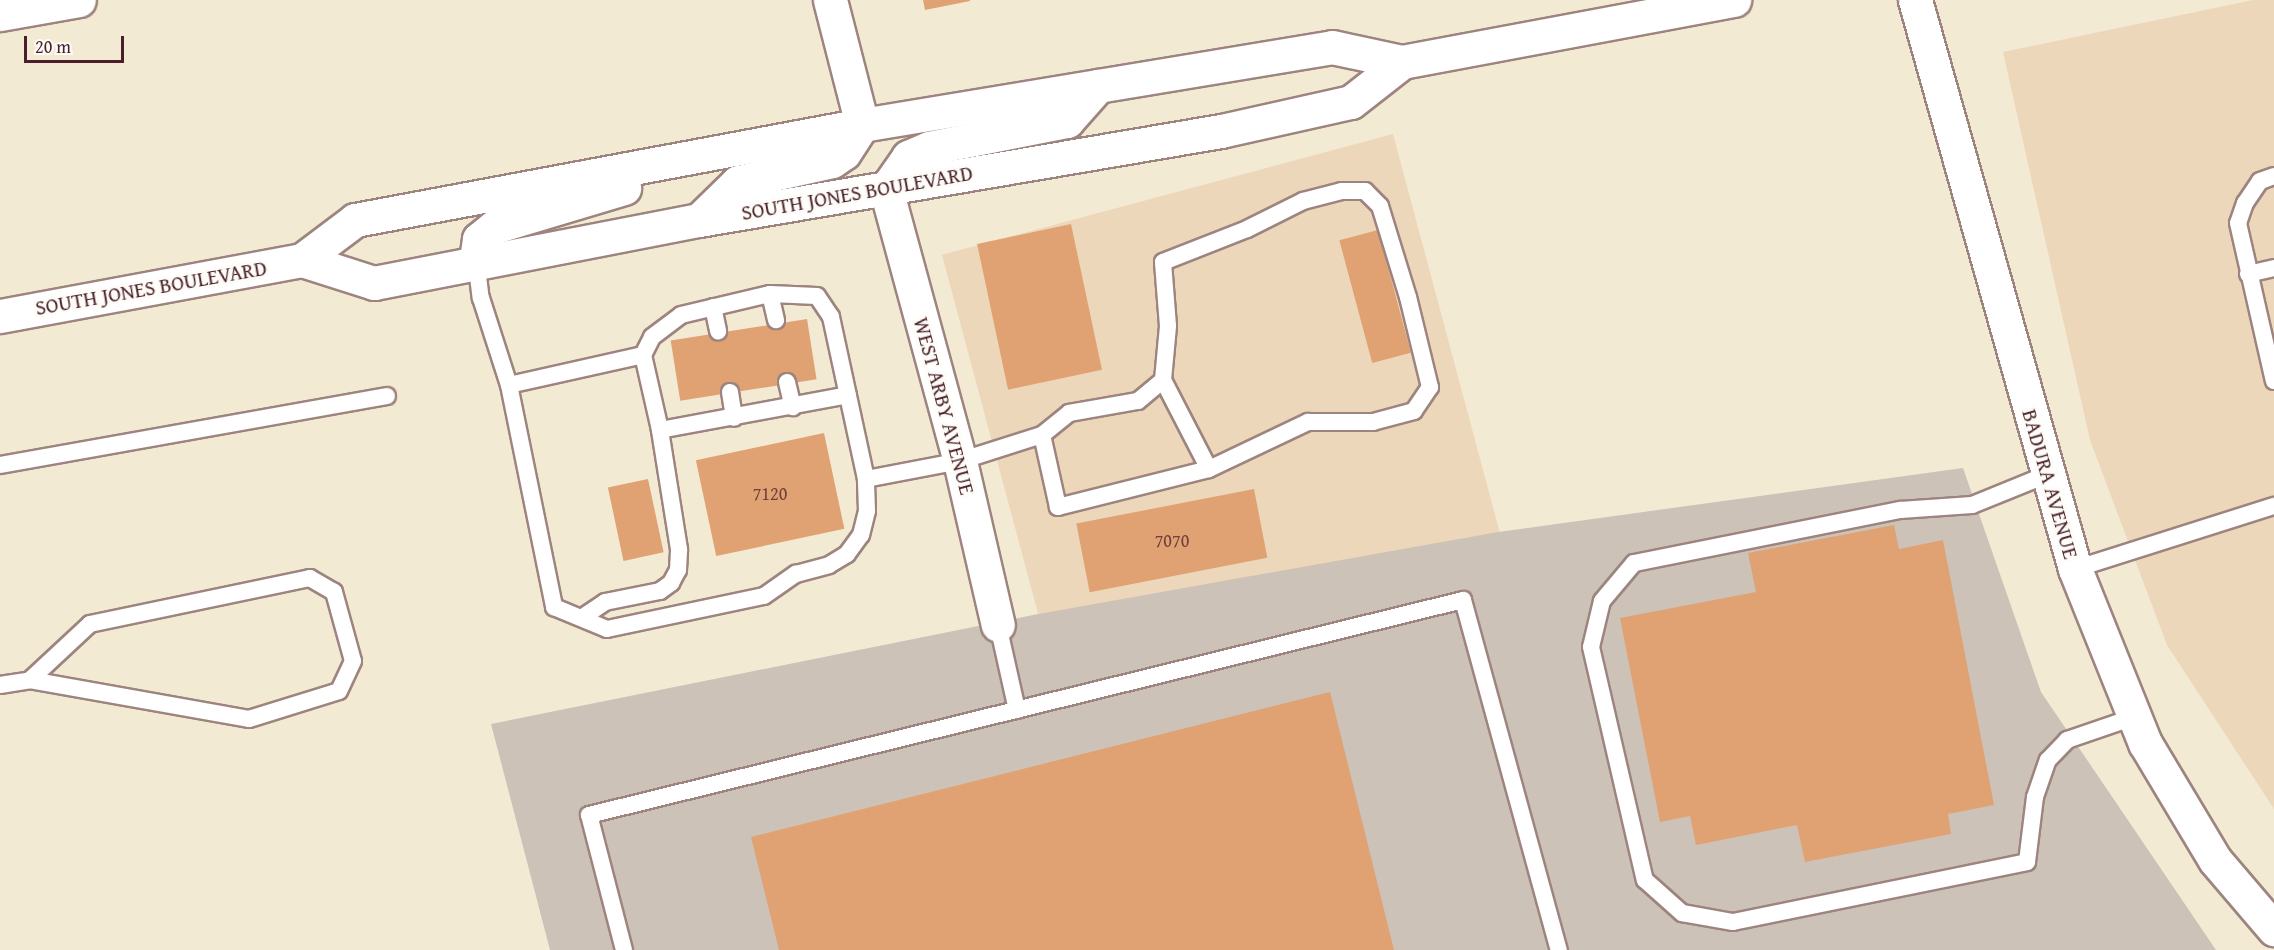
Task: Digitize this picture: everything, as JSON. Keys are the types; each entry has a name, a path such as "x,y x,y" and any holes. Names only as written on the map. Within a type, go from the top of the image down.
{"main road":[{"path":"9,9 78,0"},
{"path":"699,220 738,183 832,161 844,153 862,126 830,0"},
{"name":"SOUTH JONES BOULEVARD","path":"0,316 302,260 355,220 862,126 1332,47 1402,62 1734,0"},
{"name":"BADURA AVENUE","path":"1915,0 2046,475 2075,569 2145,743 2215,860 2274,929"},
{"name":"SOUTH JONES BOULEVARD","path":"302,260 374,282 476,260 699,220 1221,131 1351,102 1402,62"},
{"path":"886,189 908,157 929,148 1067,121 1098,86"},
{"path":"476,260 478,240 494,227 622,189 660,163"},
{"name":"WEST ARBY AVENUE","path":"886,189 960,460 998,625"}],"lane":[{"path":"2274,176 2260,181 2245,203 2238,223 2248,274 2271,358 2274,381"},
{"path":"1042,435 1058,507 1209,469 1308,422 1373,422 1414,411 1430,387 1408,297 1380,206 1365,191 1342,191 1303,201 1246,229 1163,262 1168,326 1163,380 1209,469"},
{"path":"476,260 481,298 509,385 554,606 608,628 764,596 795,574 829,565 847,554 861,535 867,511 866,479 831,316 817,296 770,294 681,315 664,325 643,355 509,385"},
{"path":"2248,274 2274,268"},
{"path":"770,294 776,320"},
{"path":"713,307 718,331"},
{"path":"583,617 605,602 660,591 671,584 678,570 679,549 660,430 643,355"},
{"path":"866,479 960,460 1042,435 1069,413 1138,401 1163,380"},
{"path":"787,382 793,407"},
{"path":"730,392 734,418"},
{"path":"660,430 848,395"},
{"path":"0,465 387,396"},
{"path":"2046,475 1972,505 1900,510 1634,563 1602,601 1591,647 1645,880 1682,913 1733,922 2028,862 2035,797 2048,760 2067,740 2134,717"},
{"path":"2075,569 2274,506"},
{"path":"0,685 30,680 249,719 339,691 353,661 334,592 310,578 90,624 30,680"},
{"path":"624,950 590,815 1463,600 1559,950"},
{"path":"998,625 1017,710"}],"shaded area":[{"path":"2253,0 2274,0 2274,809 2167,645 2090,440 2003,52"},
{"path":"1393,134 1500,532 1049,653 942,255"},
{"path":"1963,468 2041,692 2216,950 550,950 491,724 1033,615 1498,532"}],"building":[{"path":"923,0 970,0 970,1 925,10"},
{"path":"1071,224 1102,370 1008,390 977,244"},
{"path":"1378,230 1411,353 1372,363 1339,240"},
{"path":"807,319 817,379 680,401 671,341"},
{"path":"824,433 844,529 716,556 696,460"},
{"path":"648,479 664,552 623,561 608,488"},
{"path":"1254,489 1267,558 1090,592 1076,524"},
{"path":"1894,525 1899,549 1943,540 1994,805 1948,814 1951,834 1805,862 1797,825 1696,845 1690,816 1660,822 1620,618 1756,592 1748,553"},
{"path":"1330,692 1394,950 779,950 751,837"}]}
